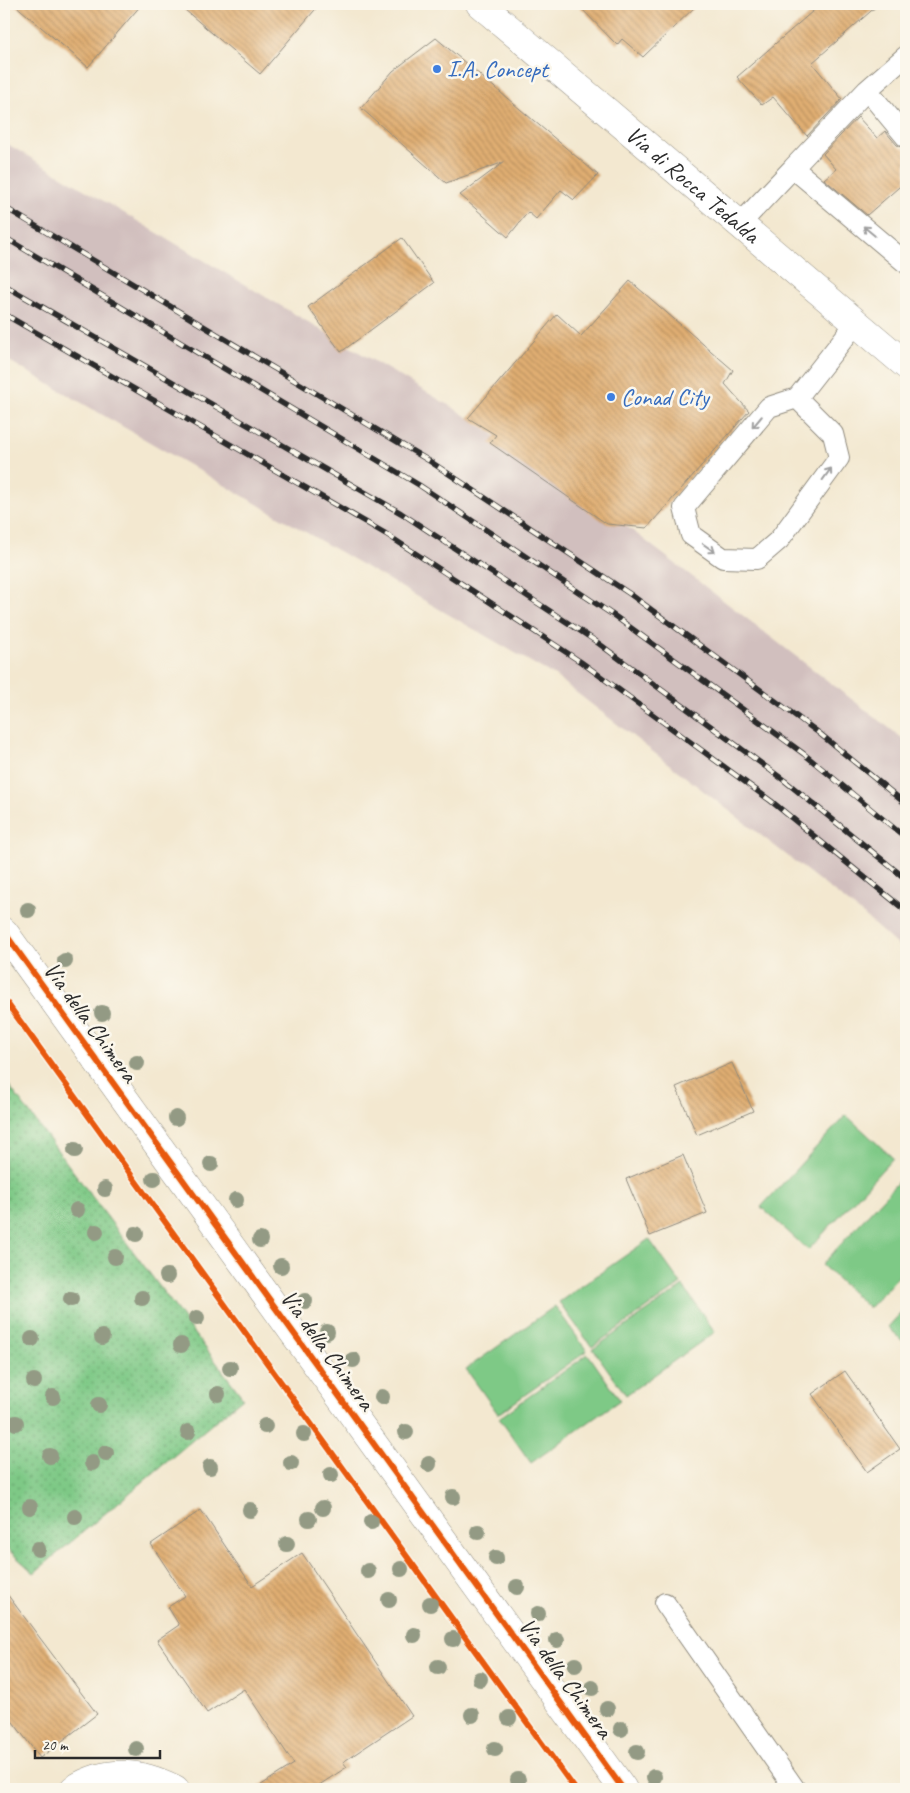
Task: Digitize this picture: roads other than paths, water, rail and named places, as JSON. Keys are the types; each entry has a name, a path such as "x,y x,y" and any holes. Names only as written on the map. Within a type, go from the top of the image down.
{"street":[{"name":"Via di Rocca Tedalda","path":"480,4 906,365"},
{"name":"Via della Chimera","path":"4,932 623,1789"},
{"path":"74,1789 96,1778 115,1774 136,1775 175,1789"}],"lane":[{"path":"740,224 867,90 906,56"},
{"path":"867,90 906,137"},
{"path":"793,168 906,263"},
{"path":"797,398 833,434 839,458 779,540 757,559 723,558 691,535 684,508 769,407 797,398 856,323"},
{"path":"666,1603 794,1789"}],"railway":[{"path":"4,207 431,462 630,594 819,733 906,804"},
{"path":"4,237 419,485 616,617 804,754 906,838"},
{"path":"4,285 401,513 594,640 785,781 906,879"},
{"path":"4,314 386,534 581,662 771,801 906,911"}],"place":[{"name":"I.A. Concept","path":"437,69"},
{"name":"Conad City","path":"611,397"}]}
